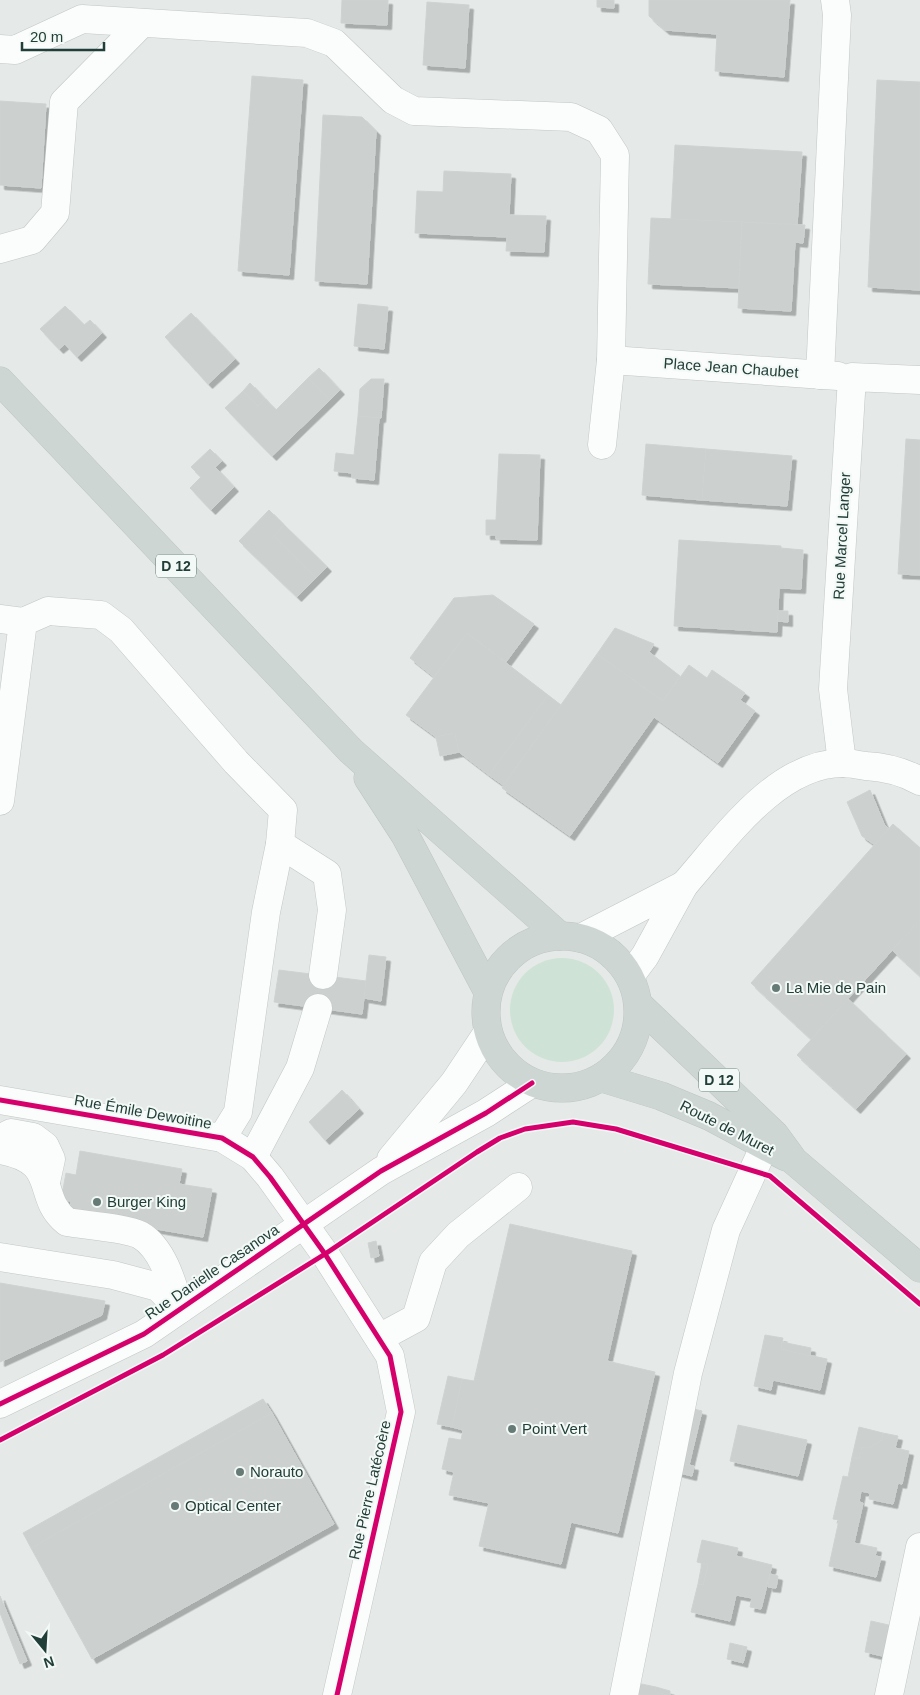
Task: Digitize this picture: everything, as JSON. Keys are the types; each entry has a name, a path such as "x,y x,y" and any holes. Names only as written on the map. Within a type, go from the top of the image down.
{"main road":[{"name":"D 12","path":"0,381 351,751 571,937"},
{"name":"D 12","path":"351,751 404,835 488,992"},
{"path":"571,937 600,946 617,959 630,976 638,1004 638,1021 630,1046 616,1067 602,1078 580,1087 556,1089 532,1083 512,1070 497,1053 488,1032 486,1012 488,992 498,970 515,952 537,940 571,937"},
{"name":"Route de Muret","path":"638,1004 775,1135 794,1161 920,1268"},
{"name":"Route de Muret","path":"602,1078 661,1096 709,1116 764,1147 794,1161"}],"street":[{"path":"820,375 837,15 836,0"},
{"path":"0,49 15,50 82,19 307,33 334,43 393,100 414,111 571,117 599,130 616,155 611,360 602,445"},
{"path":"0,249 32,240 55,213 64,102 142,23"},
{"name":"Place Jean Chaubet","path":"611,360 852,377"},
{"path":"852,377 920,380"},
{"name":"Rue Marcel Langer","path":"842,763 833,688 852,377"},
{"path":"0,801 11,620 48,612 101,615 121,630 229,754 283,810 280,844 266,912 238,1112 222,1138"},
{"path":"630,976 645,956 684,885 760,800 783,783 815,768 842,763 874,766 909,775 920,781"},
{"path":"280,844 327,874 332,910 322,975"},
{"path":"571,937 684,885"},
{"path":"254,1156 300,1068 318,1008"},
{"name":"Rue Danielle Casanova","path":"381,1172 454,1083 488,1032"},
{"name":"Rue Danielle Casanova","path":"0,1404 144,1334 381,1172 486,1113 532,1083"},
{"name":"Rue Émile Dewoitine","path":"0,1100 222,1138 254,1156 303,1225"},
{"path":"0,1139 11,1133 32,1137 45,1146 51,1159 46,1182"},
{"path":"624,1695 691,1363 726,1230 764,1147"},
{"path":"0,1150 21,1154 34,1164 46,1182 58,1215 66,1222 138,1234 152,1245 174,1287 180,1309"},
{"path":"379,1338 416,1318 433,1262 458,1234 518,1187"},
{"name":"Rue Pierre Latécoère","path":"303,1225 325,1254 390,1356 401,1412 337,1695"},
{"path":"0,1256 113,1275 158,1287 180,1309"},
{"path":"889,1695 920,1547"}],"green space":[{"path":"562,958 582,962 591,966 599,973 606,981 610,990 614,1010 610,1030 606,1039 599,1047 591,1054 582,1058 562,1062 542,1058 533,1054 525,1047 518,1039 514,1030 510,1010 514,990 518,981 525,973 533,966 542,962"}],"building":[{"path":"342,0 388,0 387,25 341,23"},
{"path":"597,0 614,0 614,8 597,7"},
{"path":"649,0 790,0 784,77 715,71 717,34 665,30 649,16"},
{"path":"427,2 469,5 465,68 423,65"},
{"path":"252,76 303,80 289,275 238,271"},
{"path":"877,80 920,82 920,290 868,287"},
{"path":"0,101 46,104 41,188 0,185"},
{"path":"323,115 362,117 376,131 367,284 315,281"},
{"path":"675,145 802,152 797,225 671,219"},
{"path":"444,171 511,174 509,215 546,216 544,252 506,251 507,237 415,233 417,191 443,192"},
{"path":"651,218 742,222 739,288 648,284"},
{"path":"742,222 805,225 803,243 795,242 791,311 738,308"},
{"path":"358,304 388,307 384,349 354,346"},
{"path":"65,306 84,325 90,320 102,333 77,357 65,344 59,349 40,329"},
{"path":"191,313 235,359 208,384 165,337"},
{"path":"319,368 340,390 330,400 308,378"},
{"path":"308,378 330,400 272,456 225,408 243,391 258,406 265,399 276,410"},
{"path":"371,379 384,379 381,418 358,416 360,389"},
{"path":"250,383 265,399 258,406 243,391"},
{"path":"358,416 379,418 374,480 352,478 352,473 334,471 336,453 354,455"},
{"path":"906,439 920,440 920,575 898,574"},
{"path":"646,444 706,449 702,500 642,495"},
{"path":"210,449 222,461 215,467 234,487 211,510 190,488 201,477 191,467"},
{"path":"706,449 792,456 787,506 702,500"},
{"path":"499,454 540,455 537,540 496,539 496,535 486,535 486,520 496,520"},
{"path":"269,510 284,525 274,536 316,578 297,597 239,541"},
{"path":"284,525 327,567 316,578 274,536"},
{"path":"679,540 781,546 781,548 803,550 801,589 779,588 777,632 674,626"},
{"path":"493,595 534,624 506,662 467,633 434,677 410,658 454,598"},
{"path":"778,611 788,611 788,622 777,621"},
{"path":"615,628 654,644 649,652 680,676 663,701 597,654"},
{"path":"467,633 548,695 489,775 459,752 455,733 436,737 406,715"},
{"path":"597,654 663,701 689,665 707,678 712,670 745,693 740,700 755,711 718,763 654,717 570,836 502,788"},
{"path":"548,695 561,705 503,785 489,775"},
{"path":"455,733 459,752 440,756 436,737"},
{"path":"870,790 884,824 889,829 875,845 862,836 847,802"},
{"path":"893,824 920,848 920,920 811,1039 751,983"},
{"path":"920,920 920,976 892,950"},
{"path":"369,955 386,957 381,1001 364,998"},
{"path":"279,970 366,981 362,1014 274,1002"},
{"path":"848,999 906,1054 856,1109 797,1055"},
{"path":"342,1090 359,1109 325,1140 309,1122"},
{"path":"80,1151 182,1169 179,1184 212,1189 203,1237 69,1214 71,1201 61,1200 66,1173 76,1175"},
{"path":"510,1224 632,1251 607,1361 655,1372 618,1533 571,1522 561,1564 479,1546 489,1503 449,1495 454,1472 442,1469 449,1438 461,1440 463,1430 452,1427 462,1379 474,1381"},
{"path":"376,1241 379,1256 371,1258 368,1243"},
{"path":"0,1283 105,1301 102,1315 0,1362"},
{"path":"765,1335 783,1338 781,1349 827,1359 820,1390 773,1380 771,1390 754,1386"},
{"path":"782,1342 811,1348 810,1356 781,1349"},
{"path":"448,1376 462,1379 452,1427 437,1424"},
{"path":"263,1399 272,1413 31,1548 23,1533"},
{"path":"690,1408 702,1411 689,1465 678,1463"},
{"path":"272,1413 334,1524 92,1659 31,1548"},
{"path":"738,1425 807,1440 798,1476 730,1461"},
{"path":"859,1427 883,1433 882,1440 869,1448 862,1447 859,1459 852,1457"},
{"path":"883,1433 898,1436 895,1448 909,1451 902,1484 898,1483 893,1504 869,1499 870,1493 861,1491 859,1502 863,1503 854,1543 877,1548 875,1556 881,1557 876,1577 829,1566 839,1520 833,1519 843,1476 848,1477 852,1457 859,1459 862,1447 869,1448 882,1440"},
{"path":"678,1463 694,1466 692,1476 676,1472"},
{"path":"702,1540 738,1548 736,1556 772,1565 761,1609 750,1607 752,1598 736,1595 730,1621 691,1612 698,1584 703,1585 708,1565 697,1562"},
{"path":"702,1563 708,1565 703,1585 698,1584"},
{"path":"770,1574 778,1576 776,1588 768,1587"},
{"path":"0,1596 27,1661 20,1664 0,1613"},
{"path":"871,1621 893,1626 887,1657 865,1652"},
{"path":"730,1643 743,1646 740,1662 727,1659"},
{"path":"743,1646 747,1647 743,1663 740,1662"},
{"path":"632,1682 656,1687 655,1692 667,1695 629,1695"},
{"path":"656,1687 670,1691 670,1695 655,1692"}],"cycle path":[{"path":"0,1404 144,1334 381,1171 486,1113 532,1083"},
{"path":"0,1100 222,1138 253,1157 270,1177 325,1254 390,1356 401,1412 337,1695"},
{"path":"0,1440 163,1355 325,1254 477,1152 500,1138 525,1129 573,1122 616,1129 770,1176 920,1304"}],"place":[{"name":"La Mie de Pain","path":"776,988"},
{"name":"Burger King","path":"97,1202"},
{"name":"Point Vert","path":"512,1429"},
{"name":"Norauto","path":"240,1472"},
{"name":"Optical Center","path":"175,1506"}]}
